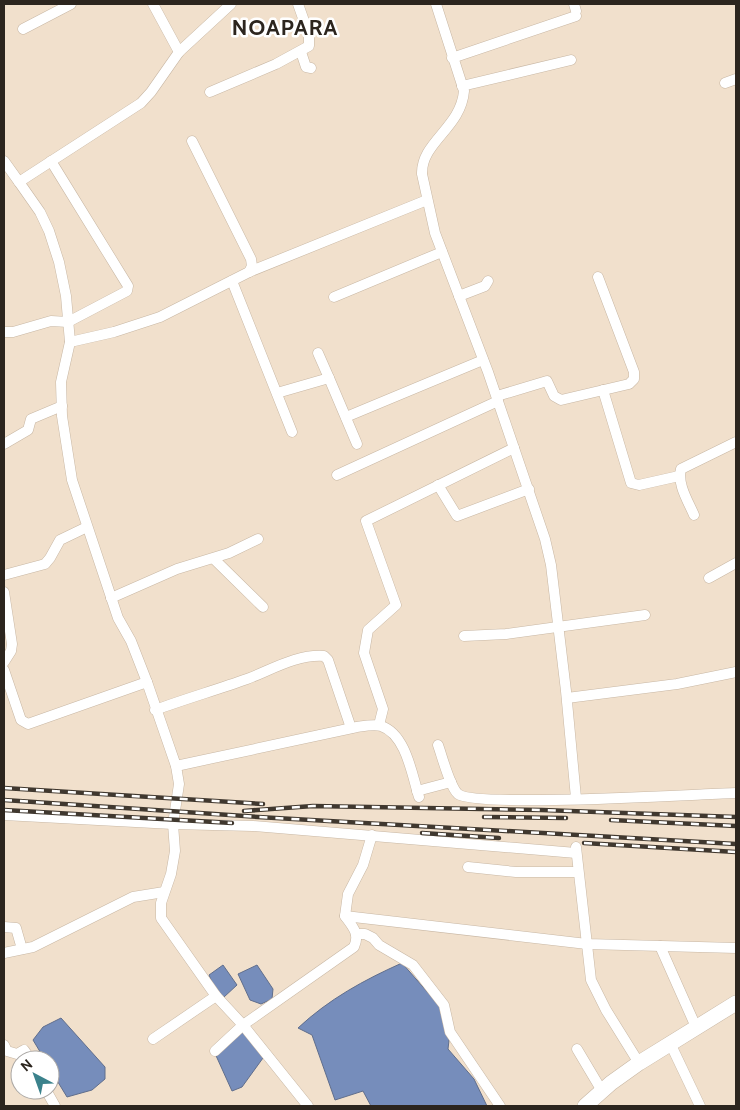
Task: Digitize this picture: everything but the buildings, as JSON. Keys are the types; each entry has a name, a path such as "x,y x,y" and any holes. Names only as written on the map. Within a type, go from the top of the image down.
{"main road":[{"path":"585,1106 639,1063 736,1004"}],"street":[{"path":"23,29 71,4"},
{"path":"153,4 179,52"},
{"path":"19,182 141,103 179,52 231,4"},
{"path":"210,92 301,52 309,46 310,41 298,4"},
{"path":"436,4 462,86 463,103 458,115 425,156 422,165 427,200 434,233 484,360 529,489 551,565 567,698 576,798"},
{"path":"452,58 575,10"},
{"path":"301,52 306,67 311,68"},
{"path":"462,86 571,60"},
{"path":"725,82 736,79"},
{"path":"192,141 251,259 252,266 249,272"},
{"path":"4,161 40,212 61,270 66,296 70,342 61,382 62,406 72,480 111,598 147,682 155,710 176,766 180,789 173,824 175,851 161,903 161,918 164,925 216,996 243,1025 308,1106"},
{"path":"4,332 13,332 51,321 68,322 123,295 128,286 51,161"},
{"path":"70,342 114,332 160,317 249,272 427,200"},
{"path":"334,297 442,252"},
{"path":"337,475 497,399 544,380 550,383 554,396 561,400 629,384 634,379 634,372 598,277"},
{"path":"232,281 292,432"},
{"path":"459,296 484,286 488,281"},
{"path":"318,353 357,444"},
{"path":"346,417 484,360"},
{"path":"277,393 329,378"},
{"path":"603,390 632,483 639,485 679,476"},
{"path":"4,444 28,430 32,419 62,406"},
{"path":"694,514 679,476 681,469 736,442"},
{"path":"379,725 383,709 364,653 368,630 396,605 366,521 514,448"},
{"path":"438,485 457,516 529,489"},
{"path":"4,575 44,564 50,558 60,540 87,527"},
{"path":"111,598 177,569 214,559 258,539"},
{"path":"214,559 263,608"},
{"path":"709,578 736,563"},
{"path":"4,592 12,644 11,651 4,662"},
{"path":"464,636 506,634 645,614"},
{"path":"155,710 248,679 286,663 315,655 324,656 328,660 351,728"},
{"path":"4,670 21,720 28,724 147,682"},
{"path":"567,698 678,684 736,672"},
{"path":"176,766 351,728 379,725 392,731 401,744 418,794 451,782"},
{"path":"438,745 451,782 459,794 466,798 516,802 576,798 736,793"},
{"path":"4,815 173,824 253,826 576,850 591,980 606,1010 639,1063"},
{"path":"215,1051 243,1025 354,947 357,939 356,934 345,916 348,894 363,865 372,835"},
{"path":"468,867 516,872 578,872"},
{"path":"4,953 33,947 133,897 164,892"},
{"path":"345,916 587,944 736,948"},
{"path":"4,927 16,928 22,949"},
{"path":"356,934 365,934 373,938 379,945 413,964 444,1005 450,1032 500,1106"},
{"path":"660,946 696,1027"},
{"path":"153,1039 216,996"},
{"path":"670,1044 700,1106"},
{"path":"577,1049 602,1091"}],"water":[{"path":"402,963 444,1011 451,1023 448,1049 474,1079 487,1106 371,1106 363,1091 335,1100 312,1035 298,1028 347,991"},
{"path":"223,965 237,985 224,997 217,994 209,975"},
{"path":"257,965 273,989 272,999 261,1004 250,1000 238,974"},
{"path":"61,1018 105,1067 105,1079 92,1090 67,1097 60,1085 60,1050 39,1050 33,1040 43,1027"},
{"path":"242,1030 263,1058 242,1087 232,1091 213,1049"}],"railway":[{"path":"4,788 263,804"},
{"path":"4,800 258,817 736,844"},
{"path":"244,811 313,806 542,810 736,817"},
{"path":"4,810 232,823"},
{"path":"484,817 566,818"},
{"path":"611,820 736,826"},
{"path":"422,833 499,838"},
{"path":"584,843 736,852"}],"district":[{"name":"NOAPARA","path":"285,27"}]}
